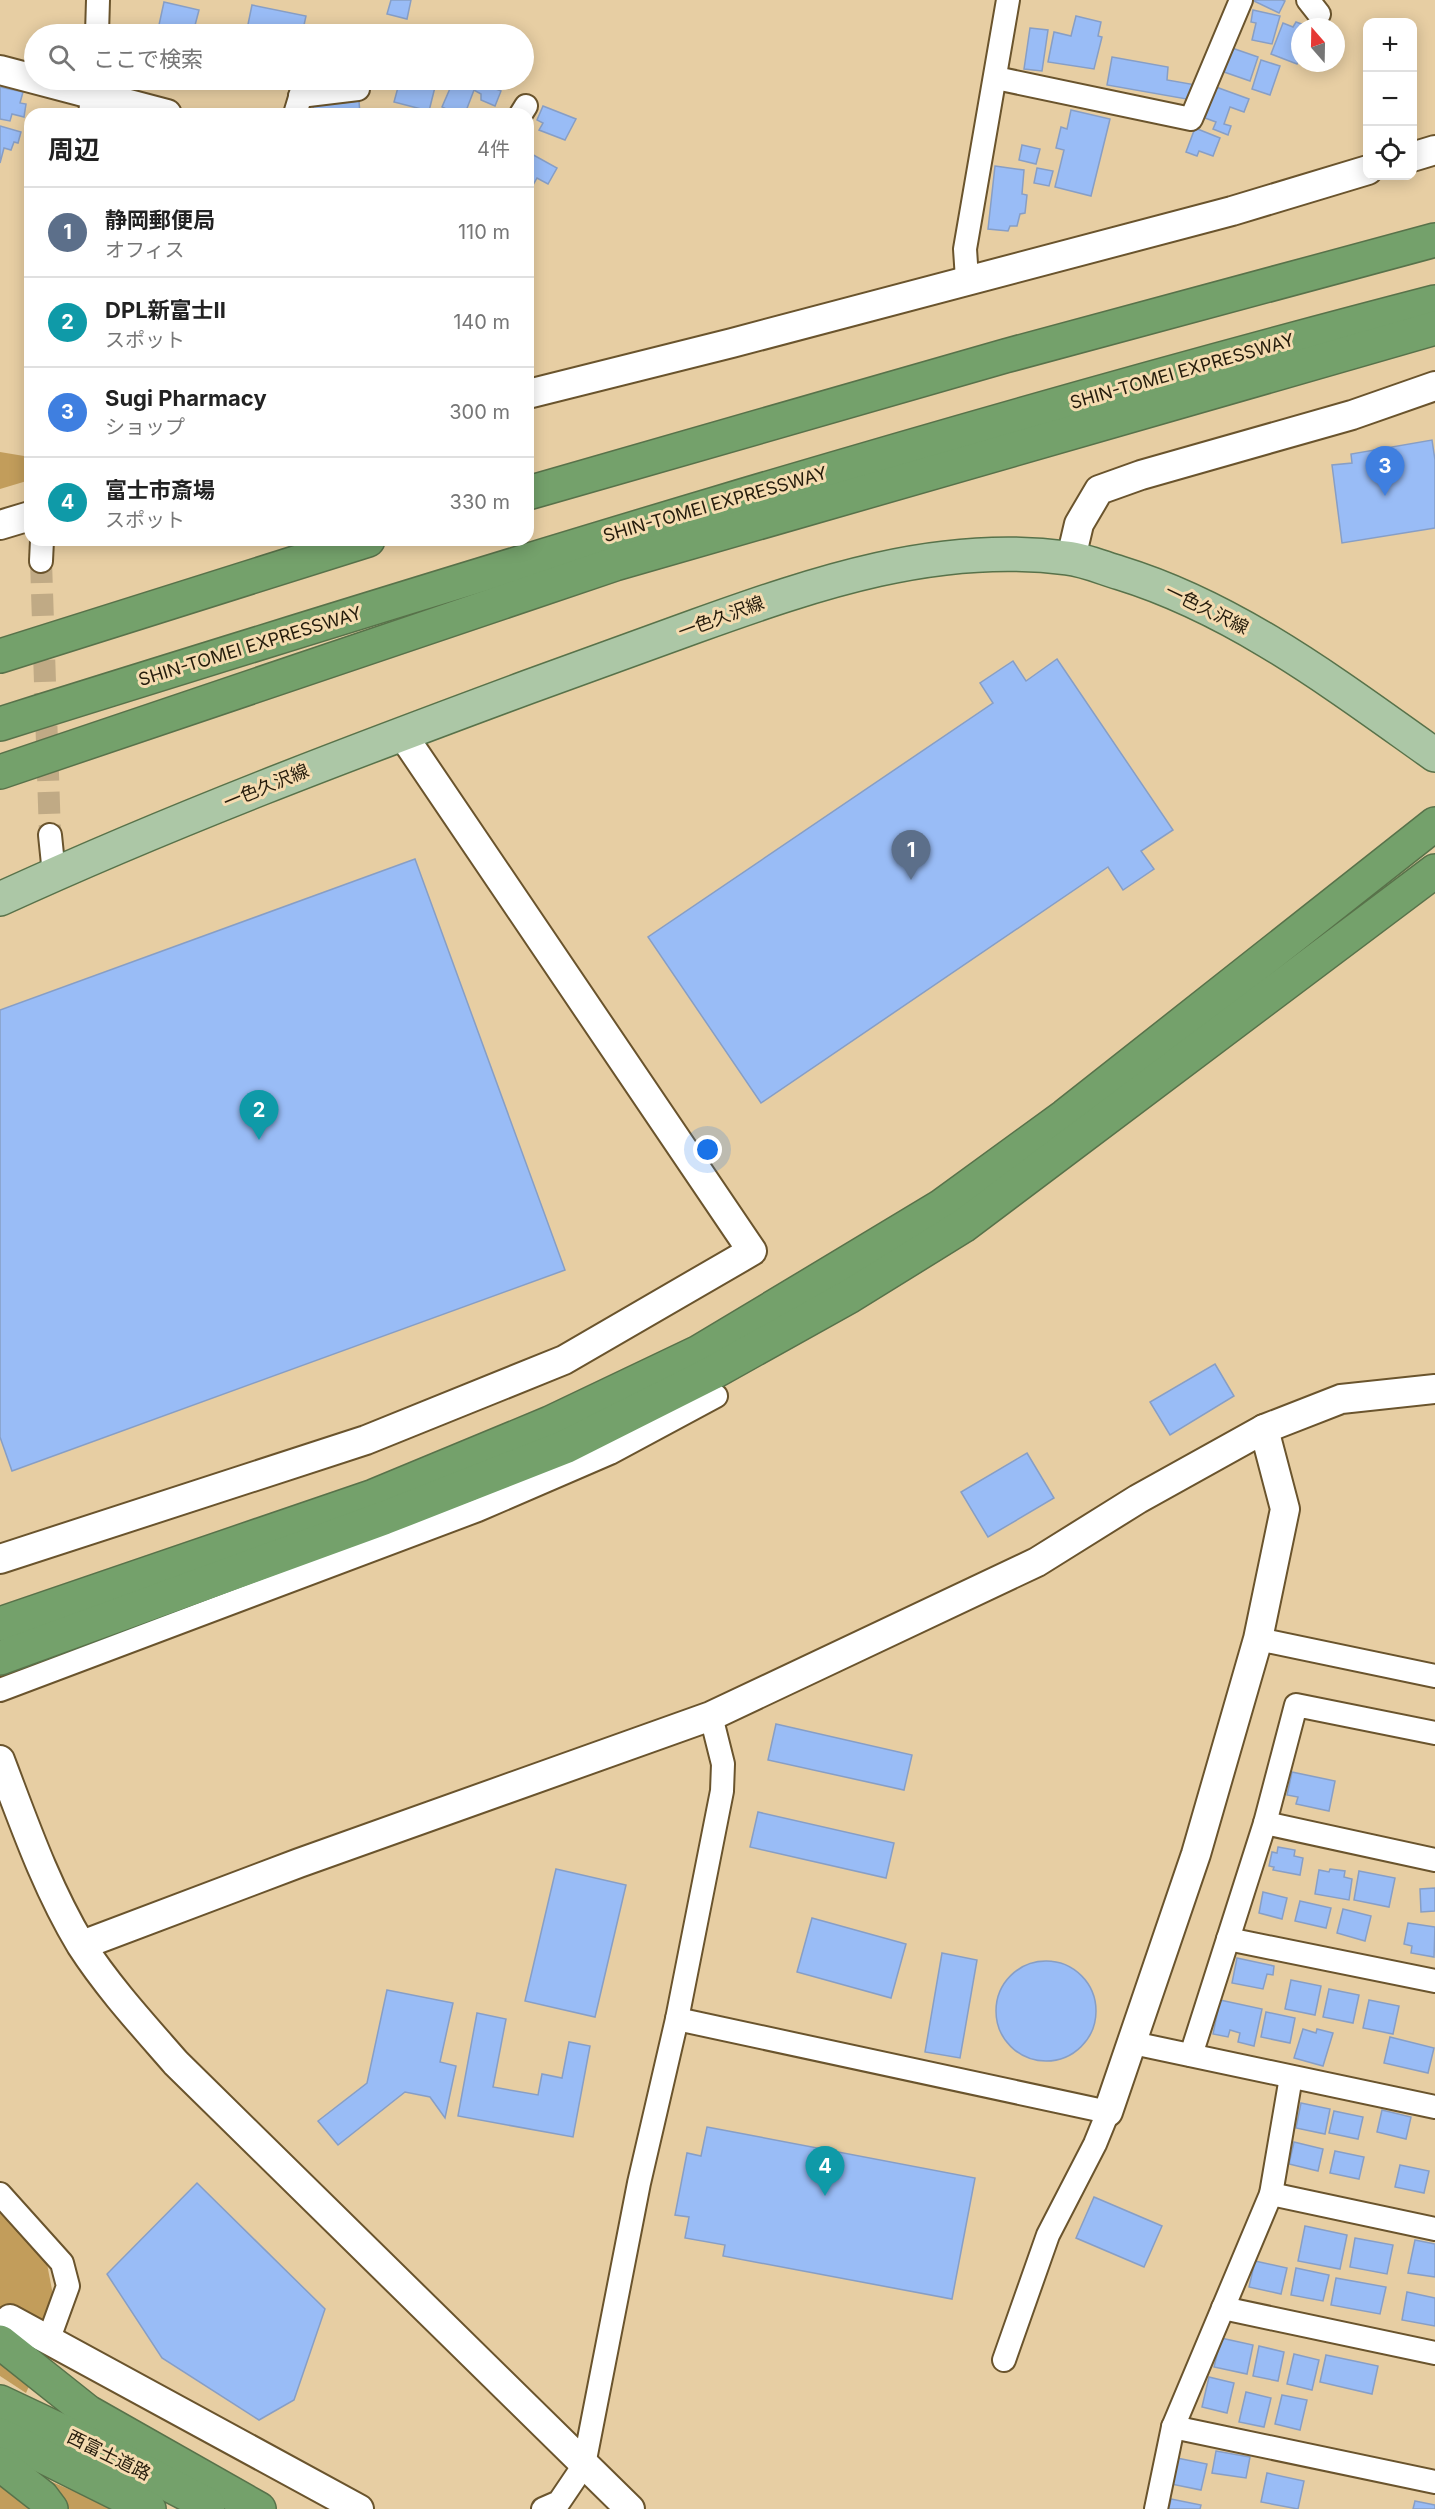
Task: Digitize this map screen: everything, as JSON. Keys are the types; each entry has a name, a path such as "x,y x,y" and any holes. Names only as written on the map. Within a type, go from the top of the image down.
{"highway":[{"path":"534,491 982,363 1435,240"},
{"name":"SHIN-TOMEI EXPRESSWAY","path":"0,723 613,532 1278,343 1435,302"},
{"path":"0,772 615,564 1435,328"},
{"path":"0,656 348,546"},
{"path":"0,638 317,555"},
{"path":"0,1624 374,1496 550,1423 699,1352 940,1207 1065,1116 1435,824"},
{"path":"0,1658 373,1522 566,1447 722,1368 850,1296 963,1226 1435,871"},
{"path":"5,2331 88,2412 259,2509"},
{"name":"西富士道路","path":"0,2402 108,2453 217,2509"},
{"name":"西富士道路","path":"0,2435 149,2509"},
{"path":"0,2464 42,2497 51,2509"}],"main road":[{"name":"一色久沢線","path":"0,899 257,789 784,594 867,570 935,560 1009,554 1071,558 1168,588 1248,628 1435,755"}],"street":[{"path":"97,24 98,0"},
{"path":"968,279 965,249 1008,0"},
{"path":"996,78 1191,119 1241,0"},
{"path":"0,70 24,77"},
{"path":"68,90 140,108"},
{"path":"300,96 350,90"},
{"path":"1417,156 1435,150"},
{"path":"534,392 732,343 1232,211 1363,172"},
{"path":"1071,558 1079,524 1099,490 1141,475 1352,415 1435,386"},
{"path":"0,525 24,518"},
{"path":"0,1559 366,1440 564,1360 752,1251 402,734"},
{"path":"50,835 54,874"},
{"path":"82,1945 299,1863 711,1716 1037,1562 1138,1498 1264,1430 1341,1399 1435,1389"},
{"path":"0,1689 478,1510 610,1453 716,1396"},
{"path":"1004,2360 1048,2235 1095,2144 1133,2043 1196,1854 1258,1639 1285,1509 1264,1430"},
{"path":"1258,1639 1435,1676"},
{"path":"1191,2055 1265,1823 1296,1705 1435,1733"},
{"path":"543,2509 559,2502 584,2465 639,2183 677,2019 722,1791 723,1764 711,1716"},
{"path":"0,1760 38,1862 82,1945 130,2010 177,2063 630,2509"},
{"path":"1265,1823 1435,1860"},
{"path":"1228,1939 1435,1982"},
{"path":"677,2019 1108,2112"},
{"path":"1133,2043 1435,2107"},
{"path":"1156,2509 1173,2427 1271,2194 1291,2077"},
{"path":"0,2194 62,2263 68,2286 60,2302 58,2321 48,2341"},
{"path":"1271,2194 1435,2229"},
{"path":"1223,2308 1435,2353"},
{"path":"5,2331 48,2341 358,2509"},
{"path":"1173,2427 1435,2482"}],"shaded area":[{"path":"0,452 24,456 24,482 0,489"},
{"path":"0,2187 43,2243 58,2321 26,2393 0,2376"},
{"path":"0,2460 116,2509 0,2509"}],"building":[{"path":"391,0 411,0 407,19 387,14"},
{"path":"1252,0 1282,0 1285,1 1279,13"},
{"path":"164,2 199,10 195,24 159,24"},
{"path":"252,5 306,16 304,24 248,24"},
{"path":"1253,10 1280,16 1272,44 1252,40 1256,23 1251,22"},
{"path":"1076,16 1101,22 1098,36 1102,37 1094,69 1048,62 1054,32 1071,36"},
{"path":"1283,23 1291,26 1291,62 1271,54"},
{"path":"1030,28 1048,30 1042,71 1024,69"},
{"path":"1232,48 1258,57 1250,81 1224,72"},
{"path":"1112,57 1168,67 1167,80 1196,85 1192,100 1107,85"},
{"path":"1261,60 1280,66 1270,95 1252,89"},
{"path":"0,87 23,92 20,103 26,104 24,117 12,114 10,121 0,119"},
{"path":"1216,87 1249,99 1244,112 1230,107 1224,124 1231,126 1228,135 1213,129 1216,122 1205,118"},
{"path":"397,90 434,90 430,108 417,108 394,102"},
{"path":"449,90 474,90 467,108 442,107"},
{"path":"474,90 501,91 495,106 481,100 481,94"},
{"path":"359,101 360,108 313,108 313,106"},
{"path":"543,106 576,119 565,140 539,130 543,123 537,120"},
{"path":"1071,110 1110,119 1091,196 1055,187 1064,150 1056,148 1061,127 1067,129"},
{"path":"0,126 21,132 18,143 14,142 11,150 4,148 0,163"},
{"path":"1195,128 1220,138 1213,156 1199,151 1197,156 1186,152"},
{"path":"1022,145 1040,149 1036,164 1019,160"},
{"path":"534,155 557,168 548,184 537,178 534,183"},
{"path":"995,166 1024,170 1022,194 1027,195 1025,213 1020,214 1017,226 1010,226 1008,231 988,229"},
{"path":"1037,168 1053,171 1049,186 1034,183"},
{"path":"1432,440 1435,460 1435,528 1342,543 1332,465 1352,463 1351,454"},
{"path":"1057,659 1173,830 1141,851 1154,869 1123,890 1108,867 761,1103 648,937 993,703 980,683 1013,661 1026,681"},
{"path":"415,859 565,1270 12,1471 0,1437 0,1010"},
{"path":"1215,1364 1234,1396 1170,1435 1150,1402"},
{"path":"1027,1453 1054,1498 988,1537 961,1492"},
{"path":"776,1724 912,1755 904,1790 768,1760"},
{"path":"1292,1772 1335,1781 1329,1811 1296,1804 1298,1797 1287,1795"},
{"path":"758,1812 894,1843 886,1878 750,1847"},
{"path":"1278,1847 1295,1850 1294,1856 1303,1858 1300,1875 1273,1870 1274,1867 1269,1866 1272,1852 1277,1853"},
{"path":"556,1869 626,1885 595,2017 525,2001"},
{"path":"1330,1869 1345,1871 1344,1877 1352,1879 1349,1900 1315,1894 1319,1870 1329,1872"},
{"path":"1359,1871 1395,1878 1389,1907 1354,1900"},
{"path":"1435,1888 1435,1911 1421,1912 1420,1889"},
{"path":"1263,1892 1287,1898 1282,1919 1259,1913"},
{"path":"1300,1901 1331,1908 1326,1928 1295,1921"},
{"path":"1343,1909 1371,1916 1365,1941 1337,1933"},
{"path":"812,1918 906,1944 891,1998 797,1972"},
{"path":"1408,1923 1435,1927 1434,1957 1411,1953 1412,1946 1404,1944"},
{"path":"942,1953 977,1960 960,2058 925,2052"},
{"path":"1237,1958 1274,1966 1273,1975 1267,1974 1263,1989 1232,1983"},
{"path":"1046,1961 1074,1969 1088,1983 1096,2011 1088,2039 1074,2053 1046,2061 1018,2053 1004,2039 996,2011 1004,1983 1018,1969"},
{"path":"1291,1980 1321,1986 1315,2015 1285,2009"},
{"path":"1329,1989 1359,1995 1353,2023 1323,2017"},
{"path":"387,1990 453,2003 440,2062 456,2066 445,2118 430,2097 405,2092 338,2145 318,2121 367,2083"},
{"path":"1220,2000 1262,2009 1254,2046 1238,2042 1240,2033 1230,2030 1228,2037 1213,2034"},
{"path":"1369,2000 1399,2006 1393,2034 1363,2028"},
{"path":"1266,2012 1295,2018 1290,2043 1261,2037"},
{"path":"477,2013 506,2019 493,2087 538,2095 542,2074 562,2078 569,2042 590,2046 573,2137 458,2116"},
{"path":"1303,2029 1316,2033 1317,2029 1333,2033 1323,2066 1294,2058"},
{"path":"1390,2037 1434,2048 1428,2073 1384,2063"},
{"path":"1301,2103 1330,2109 1325,2134 1296,2128"},
{"path":"1382,2110 1411,2117 1406,2139 1377,2132"},
{"path":"1334,2111 1363,2117 1358,2139 1329,2133"},
{"path":"707,2127 975,2178 952,2299 723,2256 725,2245 685,2238 689,2217 675,2215 687,2153 701,2156"},
{"path":"1294,2142 1323,2149 1318,2171 1289,2164"},
{"path":"1335,2151 1364,2157 1359,2179 1330,2173"},
{"path":"1400,2165 1429,2171 1424,2193 1395,2187"},
{"path":"197,2183 325,2309 294,2400 259,2420 162,2358 107,2274"},
{"path":"1094,2197 1162,2226 1144,2267 1076,2238"},
{"path":"1305,2226 1347,2235 1340,2269 1298,2261"},
{"path":"1355,2238 1393,2245 1387,2274 1350,2267"},
{"path":"1415,2240 1435,2244 1435,2277 1408,2273"},
{"path":"1255,2261 1287,2268 1281,2294 1249,2287"},
{"path":"1296,2268 1329,2275 1323,2301 1291,2295"},
{"path":"1336,2278 1386,2287 1380,2314 1331,2305"},
{"path":"1407,2292 1435,2298 1435,2326 1402,2320"},
{"path":"1221,2338 1253,2345 1247,2374 1214,2367"},
{"path":"1259,2346 1284,2352 1278,2381 1253,2376"},
{"path":"1294,2354 1319,2360 1312,2390 1287,2384"},
{"path":"1326,2355 1378,2366 1372,2394 1320,2382"},
{"path":"1209,2377 1234,2383 1227,2413 1202,2407"},
{"path":"1246,2392 1271,2398 1264,2427 1239,2422"},
{"path":"1282,2395 1307,2400 1300,2430 1275,2424"},
{"path":"1216,2451 1250,2457 1246,2478 1212,2473"},
{"path":"1177,2458 1207,2464 1201,2490 1171,2484"},
{"path":"1267,2473 1304,2481 1298,2509 1261,2502"},
{"path":"1171,2499 1201,2505 1200,2509 1169,2509"},
{"path":"1415,2501 1435,2505 1435,2509 1413,2509"}],"tunnel":[{"path":"41,561 50,835"}],"place":[{"name":"Sugi Pharmacy","path":"1385,496"},
{"name":"静岡郵便局","path":"911,880"},
{"name":"DPL新富士II","path":"259,1140"},
{"name":"富士市斎場","path":"825,2196"}]}
